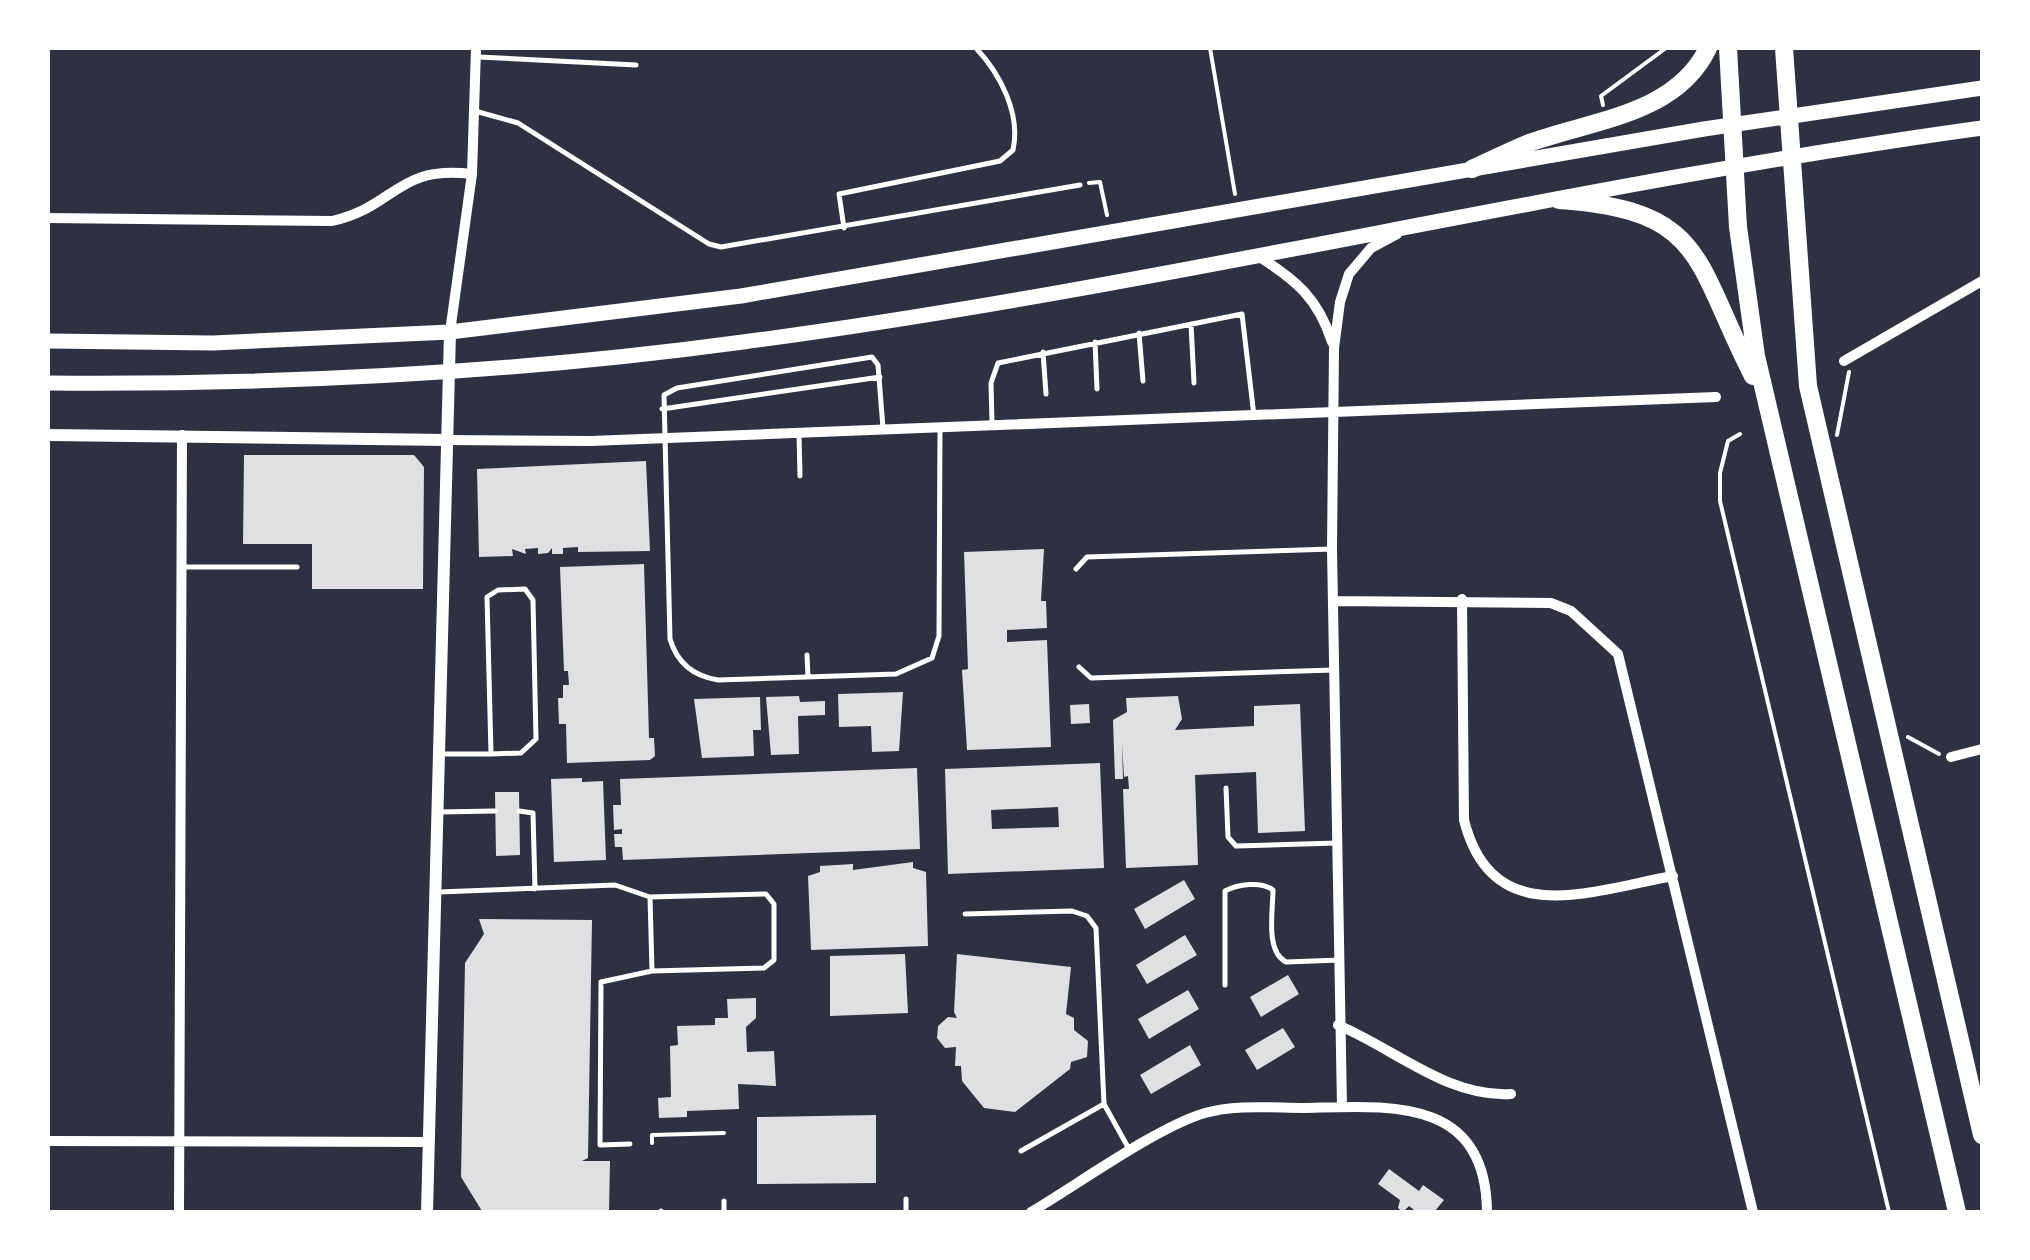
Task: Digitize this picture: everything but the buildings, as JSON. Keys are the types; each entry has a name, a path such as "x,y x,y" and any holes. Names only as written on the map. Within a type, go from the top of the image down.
{"highway":[{"path":"1472,169 1528,144 1650,104 1686,81 1708,48"},
{"path":"1728,48 1744,280 1765,399 1956,1212"},
{"path":"1784,48 1806,372 1815,422 1982,1135"},
{"path":"1559,200 1642,212 1684,239 1705,269 1728,327 1765,399"}],"main road":[{"path":"48,341 214,343 450,332 741,296 1732,125 1982,88"},
{"path":"48,383 194,384 447,370 740,343 951,310 1790,158 1982,128"}],"street":[{"path":"426,1212 447,370 472,174 476,52"},
{"path":"48,218 332,220 358,215 426,172 472,174"},
{"path":"1342,1107 1332,549 1334,348 1340,302 1349,274 1371,248 1420,224"},
{"path":"1254,254 1297,281 1315,300 1334,348"},
{"path":"1844,361 1982,281"},
{"path":"48,435 662,439 1716,396"},
{"path":"179,1212 182,435"},
{"path":"1333,601 1462,599 1550,603 1571,611 1610,643 1623,668 1753,1212"},
{"path":"1462,599 1464,820 1470,844 1492,876 1508,888 1552,896 1673,876"},
{"path":"1948,755 1982,749"},
{"path":"1338,1025 1459,1089 1488,1096 1512,1094"},
{"path":"1031,1212 1205,1113 1405,1107 1449,1127 1474,1156 1483,1175 1488,1212"},
{"path":"48,1141 428,1142"}],"lane":[{"path":"844,228 839,194 1000,160 1013,150 1015,132 1003,85 976,48"},
{"path":"476,52 636,65"},
{"path":"474,111 518,123 709,244 735,247 1080,185"},
{"path":"992,426 990,382 998,363 1242,314 1254,416"},
{"path":"1191,324 1194,383"},
{"path":"1139,334 1143,381"},
{"path":"1094,342 1097,389"},
{"path":"1043,352 1046,394"},
{"path":"884,430 880,377 872,357 668,390 662,409 662,439 669,629 677,657 690,671 718,680 896,674 932,658 939,636 940,429"},
{"path":"662,409 880,377"},
{"path":"798,434 800,476"},
{"path":"1076,569 1087,557 1332,549"},
{"path":"181,567 297,567"},
{"path":"440,754 491,754 521,753 536,739 533,600 526,590 493,590 486,601 491,754"},
{"path":"807,655 808,677"},
{"path":"1079,667 1090,678 1334,670"},
{"path":"1226,788 1228,837 1236,846 1338,843"},
{"path":"438,812 495,811"},
{"path":"519,811 533,813 535,889"},
{"path":"1225,985 1224,891 1230,888 1261,884 1273,890 1273,947 1279,958 1286,962 1341,960"},
{"path":"436,892 615,885 650,897 762,894 774,904 775,956 768,966 652,972 601,982 600,1145 630,1144"},
{"path":"650,897 652,972"},
{"path":"965,914 1072,910 1092,922 1097,936 1104,1104 1131,1153"},
{"path":"1021,1151 1104,1104"},
{"path":"906,1200 906,1212"},
{"path":"724,1202 724,1212"}],"path":[{"path":"1210,48 1236,194"},
{"path":"1601,96 1666,48"},
{"path":"1080,185 1100,182 1107,217"},
{"path":"1837,435 1852,377"},
{"path":"1740,434 1728,441 1720,501 1889,1212"},
{"path":"1908,737 1948,755"},
{"path":"652,1143 652,1135 724,1133"}]}
